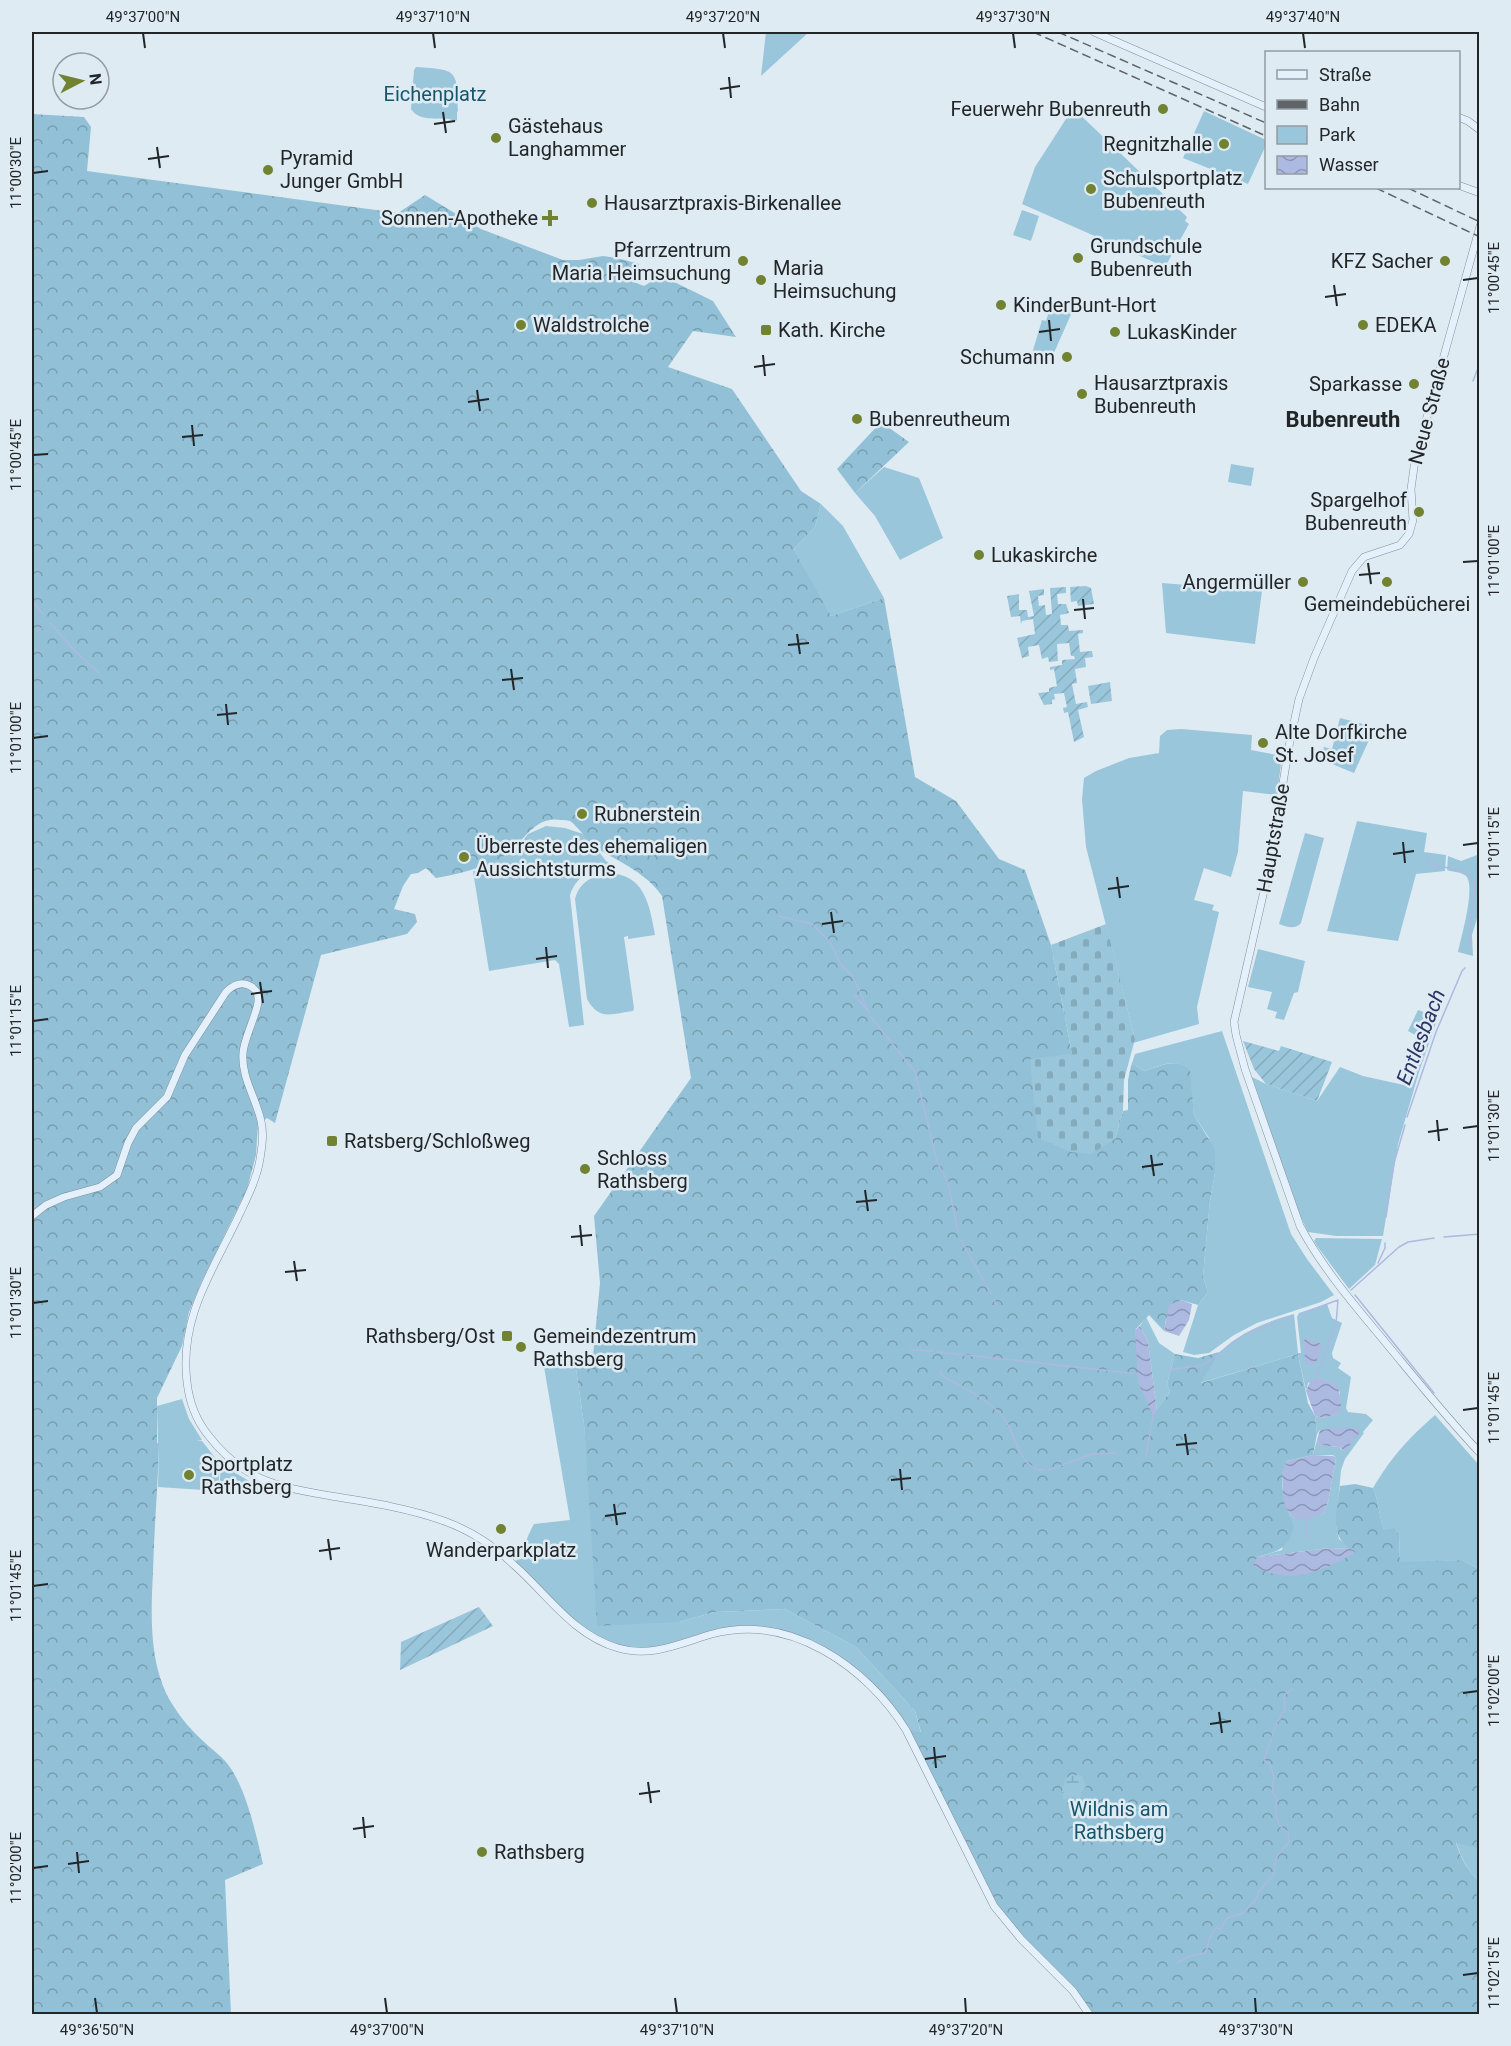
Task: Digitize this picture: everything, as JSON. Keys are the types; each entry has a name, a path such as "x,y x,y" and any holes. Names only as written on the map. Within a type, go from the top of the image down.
{"street":[{"path":"1094,32 1265,107"},
{"path":"1460,118 1479,130"},
{"path":"1460,186 1478,192"},
{"name":"Neue Straße","path":"1405,539 1413,520 1411,489 1415,460 1479,226"},
{"name":"Hauptstraße","path":"1405,539 1395,548 1364,557 1352,571 1314,658 1299,699 1269,869 1234,1022 1245,1069 1300,1226 1322,1263 1479,1453"},
{"path":"32,1216 46,1205 64,1197 100,1187 117,1175 136,1128 167,1097 181,1061 229,989 243,984 250,985 255,989 258,1003 246,1033 242,1059 262,1124 259,1165 250,1191 198,1299 188,1327 185,1346 188,1392 195,1412 206,1432 229,1458 244,1470 275,1484 417,1514 444,1521 470,1533 514,1564 571,1623 593,1638 621,1649 654,1650 681,1645 728,1631 760,1630 804,1641 840,1662 873,1687 897,1715 994,1906 1021,1939 1073,1991 1089,2014"}],"green space":[{"path":"766,32 809,32 761,76"},
{"name":"Eichenplatz","path":"416,67 440,69 452,74 457,87 457,120 454,122 450,119 433,119 414,113 411,109"},
{"path":"1073,108 1187,217 1185,221 1189,224 1165,267 1022,204 1035,167"},
{"path":"1204,111 1265,140 1265,147 1248,184 1183,158"},
{"name":"Wildnis am Rathsberg","path":"32,114 84,117 91,127 87,171 398,213 425,195 481,229 563,260 603,256 639,264 634,282 644,286 652,281 656,273 713,301 736,337 693,331 668,367 732,389 801,491 821,504 815,527 794,549 831,616 884,598 915,777 956,801 999,859 1025,870 1051,945 1072,1054 1115,1139 1123,1111 1128,1110 1128,1080 1131,1066 1144,1071 1174,1063 1190,1070 1194,1115 1215,1149 1215,1173 1210,1200 1203,1276 1208,1292 1198,1305 1181,1300 1166,1319 1164,1331 1149,1315 1135,1330 1153,1415 1170,1392 1167,1384 1175,1354 1198,1358 1219,1352 1201,1383 1298,1354 1308,1403 1315,1416 1317,1434 1313,1455 1287,1461 1282,1486 1285,1503 1294,1527 1285,1545 1271,1553 1257,1557 1355,1552 1340,1539 1337,1532 1336,1515 1340,1486 1355,1484 1373,1488 1384,1530 1395,1528 1399,1536 1400,1562 1462,1560 1479,1569 1479,1849 1456,1843 1465,1864 1479,1881 1479,2014 1089,2014 1005,1921 906,1730 921,1732 915,1711 856,1647 785,1609 715,1612 679,1622 597,1626 584,1424 574,1355 593,1356 600,1283 594,1216 691,1078 662,896 642,875 596,847 570,821 551,820 542,822 528,832 509,852 486,865 436,878 426,868 411,874 403,886 394,909 415,914 417,922 407,934 321,955 275,1123 267,1118 258,1124 256,1155 247,1189 201,1283 189,1312 182,1346 157,1398 157,1443 159,1444 152,1618 154,1649 160,1679 166,1693 187,1724 226,1762 233,1772 245,1797 263,1864 225,1880 231,2014 32,2014"},
{"path":"1022,210 1039,216 1031,241 1013,235"},
{"path":"1050,308 1072,312 1050,362 1031,357 1042,320 1046,321"},
{"path":"881,422 909,442 855,493 837,469"},
{"path":"1231,464 1254,468 1251,486 1228,482"},
{"path":"884,467 919,478 943,538 900,560 875,516 855,493"},
{"path":"821,504 843,526 884,598 831,616 794,549 815,527"},
{"path":"1162,583 1262,591 1255,644 1166,633"},
{"path":"1066,587 1066,593 1057,594 1058,604 1066,604 1069,613 1060,615 1061,625 1068,625 1069,631 1083,630 1083,633 1078,634 1080,652 1092,651 1093,657 1085,658 1086,667 1075,669 1077,683 1072,684 1076,704 1087,702 1088,707 1078,710 1084,737 1074,742 1068,712 1064,713 1063,708 1067,707 1064,693 1054,694 1055,699 1052,700 1052,704 1044,705 1038,693 1049,692 1049,688 1057,686 1054,669 1050,670 1050,667 1062,665 1062,660 1075,659 1071,656 1069,643 1057,644 1058,661 1049,662 1048,657 1042,659 1039,645 1028,647 1029,656 1022,658 1017,638 1035,634 1033,619 1022,621 1021,624 1020,616 1011,617 1007,596 1019,594 1019,610 1027,610 1028,617 1034,616 1029,591 1044,589 1044,595 1038,596 1039,606 1045,605 1046,615 1052,614 1050,588"},
{"path":"1070,587 1091,588 1094,604 1078,606 1077,601 1071,602"},
{"path":"1110,682 1112,701 1091,704 1088,686"},
{"path":"1340,718 1375,727 1354,773 1320,759 1324,747 1332,749"},
{"path":"1181,729 1252,735 1251,750 1282,756 1277,795 1243,791 1238,852 1231,877 1204,868 1194,900 1214,905 1212,910 1219,912 1197,1007 1199,1024 1133,1043 1135,1039 1086,847 1082,799 1084,778 1129,758 1159,753 1160,736 1167,730"},
{"path":"1357,821 1427,833 1424,852 1446,855 1445,871 1416,874 1398,941 1327,931"},
{"path":"546,826 565,828 586,835 606,861 618,869 603,868 583,876 570,895 584,1025 569,1027 559,964 555,960 489,971 473,871 479,872 477,867 515,851 528,834"},
{"path":"1305,833 1324,838 1301,923 1296,927 1288,927 1279,924"},
{"path":"1448,856 1461,861 1480,856 1479,912 1472,935 1473,956 1458,952 1469,901 1469,882 1466,876 1447,870"},
{"path":"600,874 614,874 635,882 650,910 655,935 628,939 628,936 624,937 633,1011 601,1013 596,1011 587,999 575,899 578,890 584,884"},
{"path":"1106,924 1135,1039 1124,1080 1123,1111 1115,1139 1091,1154 1071,1152 1038,1138 1030,1059 1072,1054 1051,945"},
{"path":"1258,949 1305,961 1298,992 1294,993 1284,1020 1275,1018 1277,1012 1267,1009 1272,992 1248,987"},
{"path":"1418,1010 1438,1017 1398,1144 1383,1236 1336,1236 1308,1232 1297,1209 1252,1077 1317,1101 1340,1067 1363,1076 1404,1085 1426,1041 1408,1031"},
{"path":"1222,1031 1291,1234 1334,1295 1321,1302 1257,1323 1234,1335 1209,1353 1194,1355 1183,1352 1198,1305 1208,1292 1203,1276 1210,1200 1215,1173 1209,1138 1194,1115 1189,1070 1173,1063 1144,1071 1131,1066 1135,1054"},
{"path":"1243,1041 1279,1051 1281,1046 1332,1062 1317,1101 1266,1084 1254,1069"},
{"path":"1316,1238 1382,1239 1375,1265 1349,1289 1317,1246 1314,1241"},
{"path":"1327,1304 1332,1318 1342,1323 1332,1353 1333,1358 1341,1363 1338,1368 1351,1377 1346,1408 1348,1412 1366,1414 1373,1420 1345,1459 1341,1470 1336,1526 1339,1539 1351,1549 1329,1548 1257,1557 1282,1550 1290,1516 1285,1507 1295,1519 1323,1514 1328,1502 1336,1458 1333,1455 1313,1455 1317,1440 1319,1445 1339,1447 1342,1450 1357,1428 1320,1430 1317,1434 1315,1416 1323,1418 1338,1414 1340,1392 1329,1382 1322,1380 1308,1383 1306,1391 1298,1354 1200,1383 1218,1354 1237,1338 1264,1324 1294,1314 1298,1353 1301,1353 1297,1317 1299,1313"},
{"path":"1146,1317 1159,1343 1175,1354 1167,1384 1170,1392 1157,1410 1148,1342 1140,1326"},
{"path":"574,1355 584,1424 590,1496 679,1622 715,1612 785,1609 856,1647 915,1711 921,1733 906,1730 873,1687 804,1641 745,1629 637,1651 593,1638 514,1564 534,1524 570,1520 543,1361"},
{"name":"Sportplatz Rathsberg","path":"182,1399 189,1419 202,1440 197,1441 202,1441 220,1464 218,1491 158,1487 157,1406"},
{"path":"1435,1415 1479,1465 1479,1569 1462,1560 1400,1563 1399,1536 1384,1530 1382,1525 1373,1488 1401,1448"},
{"path":"221,1464 259,1487 291,1496 219,1492"},
{"path":"479,1607 493,1626 400,1670 401,1642"},
{"path":"1069,1776 1082,1776 1086,1786 1080,1797 1063,1799 1064,1782"},
{"path":"1456,1842 1479,1849 1479,1881 1465,1863"}],"water":[{"path":"1181,1300 1192,1304 1189,1320 1179,1336 1164,1331 1169,1305"},
{"path":"1140,1326 1148,1342 1157,1410 1153,1416 1138,1382 1135,1330"},
{"path":"1306,1339 1323,1344 1315,1365 1306,1364 1303,1341"},
{"path":"1311,1379 1322,1379 1337,1385 1341,1404 1339,1414 1323,1418 1315,1416 1306,1391"},
{"path":"1357,1428 1361,1431 1345,1451 1339,1447 1319,1445 1317,1440 1320,1430"},
{"path":"1313,1455 1336,1458 1328,1502 1323,1514 1306,1519 1295,1519 1285,1507 1282,1471 1287,1461"},
{"path":"1329,1548 1351,1549 1356,1552 1327,1567 1307,1574 1286,1576 1253,1566 1257,1557"}],"waterway":[{"name":"Entlesbach","path":"1473,381 1480,363"},
{"path":"32,601 44,615"},
{"path":"50,623 99,673"},
{"path":"37,632 42,628"},
{"name":"Entlesbach","path":"1428,858 1429,864 1464,871 1471,876 1475,891 1470,926 1470,948"},
{"path":"778,916 812,924 830,942 841,965 853,977"},
{"name":"Entlesbach","path":"1407,1117 1436,1032 1465,968"},
{"path":"855,981 869,1013"},
{"path":"854,994 867,1010"},
{"path":"871,1017 915,1072 929,1128"},
{"path":"1386,1217 1394,1163 1405,1125"},
{"path":"930,1133 937,1162 948,1182 958,1232"},
{"path":"1444,1237 1480,1234"},
{"path":"1351,1290 1399,1247 1408,1242 1434,1238"},
{"path":"961,1240 991,1294"},
{"path":"1378,1263 1385,1243"},
{"path":"1355,1295 1434,1393"},
{"path":"994,1300 997,1305"},
{"path":"1300,1314 1338,1300"},
{"path":"1316,1379 1336,1324 1338,1300"},
{"path":"1168,1370 1203,1365 1244,1335 1292,1316"},
{"path":"911,1350 933,1351"},
{"path":"937,1352 1139,1374"},
{"path":"940,1372 944,1377 991,1405 1003,1417 1023,1458 1036,1469 1044,1470"},
{"path":"1146,1457 1153,1416"},
{"path":"1049,1470 1092,1454 1117,1453"},
{"path":"1306,1519 1306,1540"},
{"path":"1177,1963 1190,1956 1204,1953 1216,1928 1221,1929 1227,1918 1241,1914 1256,1900 1258,1893 1274,1874 1276,1858 1289,1843 1288,1832 1277,1818 1277,1799 1272,1791 1274,1778 1271,1766 1264,1760 1277,1722 1285,1711 1284,1695 1292,1689"}],"railway":[{"path":"1033,32 1265,136"},
{"path":"1058,32 1265,123"},
{"path":"1378,189 1480,237"},
{"path":"1410,189 1480,222"}],"place":[{"name":"Feuerwehr Bubenreuth","path":"1163,109"},
{"name":"Gästehaus Langhammer","path":"496,138"},
{"name":"Regnitzhalle","path":"1224,144"},
{"name":"Pyramid Junger GmbH","path":"268,170"},
{"name":"Schulsportplatz Bubenreuth","path":"1091,189"},
{"name":"Hausarztpraxis-Birkenallee","path":"592,203"},
{"name":"Sonnen-Apotheke","path":"550,218"},
{"name":"Grundschule Bubenreuth","path":"1078,258"},
{"name":"Pfarrzentrum Maria Heimsuchung","path":"743,261"},
{"name":"KFZ Sacher","path":"1445,261"},
{"name":"Maria Heimsuchung","path":"761,280"},
{"name":"KinderBunt-Hort","path":"1001,305"},
{"name":"Waldstrolche","path":"521,325"},
{"name":"EDEKA","path":"1363,325"},
{"name":"Kath. Kirche","path":"766,330"},
{"name":"LukasKinder","path":"1115,332"},
{"name":"Schumann","path":"1067,357"},
{"name":"Sparkasse","path":"1414,384"},
{"name":"Hausarztpraxis Bubenreuth","path":"1082,394"},
{"name":"Bubenreutheum","path":"857,419"},
{"name":"Spargelhof Bubenreuth","path":"1419,512"},
{"name":"Lukaskirche","path":"979,555"},
{"name":"Angermüller","path":"1303,582"},
{"name":"Gemeindebücherei","path":"1387,582"},
{"name":"Alte Dorfkirche St. Josef","path":"1263,743"},
{"name":"Rubnerstein","path":"582,814"},
{"name":"Überreste des ehemaligen Aussichtsturms","path":"464,857"},
{"name":"Ratsberg/Schloßweg","path":"332,1141"},
{"name":"Schloss Rathsberg","path":"585,1169"},
{"name":"Rathsberg/Ost","path":"507,1336"},
{"name":"Gemeindezentrum Rathsberg","path":"521,1347"},
{"name":"Sportplatz Rathsberg","path":"189,1475"},
{"name":"Wanderparkplatz","path":"501,1529"},
{"name":"Rathsberg","path":"482,1852"}],"district":[{"name":"Bubenreuth","path":"1343,419"}]}
